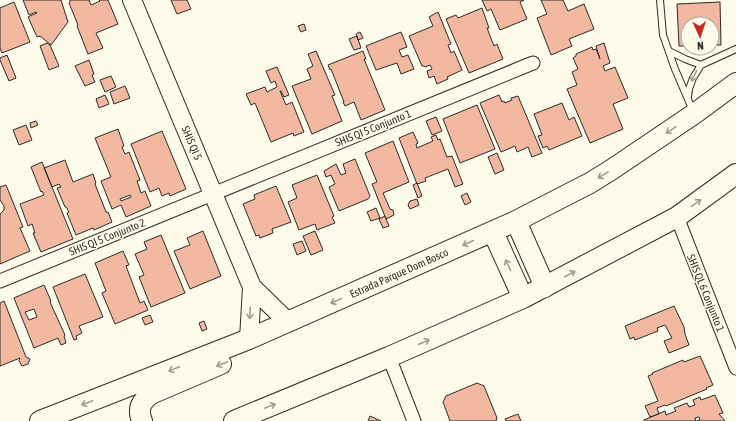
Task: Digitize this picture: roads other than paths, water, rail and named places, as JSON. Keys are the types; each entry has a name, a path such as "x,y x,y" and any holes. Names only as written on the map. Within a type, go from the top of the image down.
{"main road":[{"name":"Estrada Parque Dom Bosco","path":"40,421 249,339 516,221 595,180 691,107 736,83"},
{"path":"234,421 389,357 545,288 677,217 736,174"},
{"path":"516,221 545,288"},
{"path":"493,232 523,298"},
{"path":"142,421 139,414 140,407 144,400 151,394 237,358 244,351 249,339"}],"street":[{"name":"SHIS QI 5","path":"132,0 252,287 288,322"},
{"name":"SHIS QI 5 Conjunto 1","path":"213,194 533,63"},
{"name":"SHIS QI 5 Conjunto 2","path":"0,281 213,194"},
{"name":"SHIS QL 6 Conjunto 1","path":"677,217 736,368"},
{"name":"SHIS QI 5","path":"249,339 252,287"},
{"path":"389,357 414,421"}],"lane":[{"path":"660,0 662,30 670,51 674,69 691,107"},
{"path":"691,107 689,89 693,78 701,65 736,49"},
{"path":"670,51 685,60 701,65"}]}
